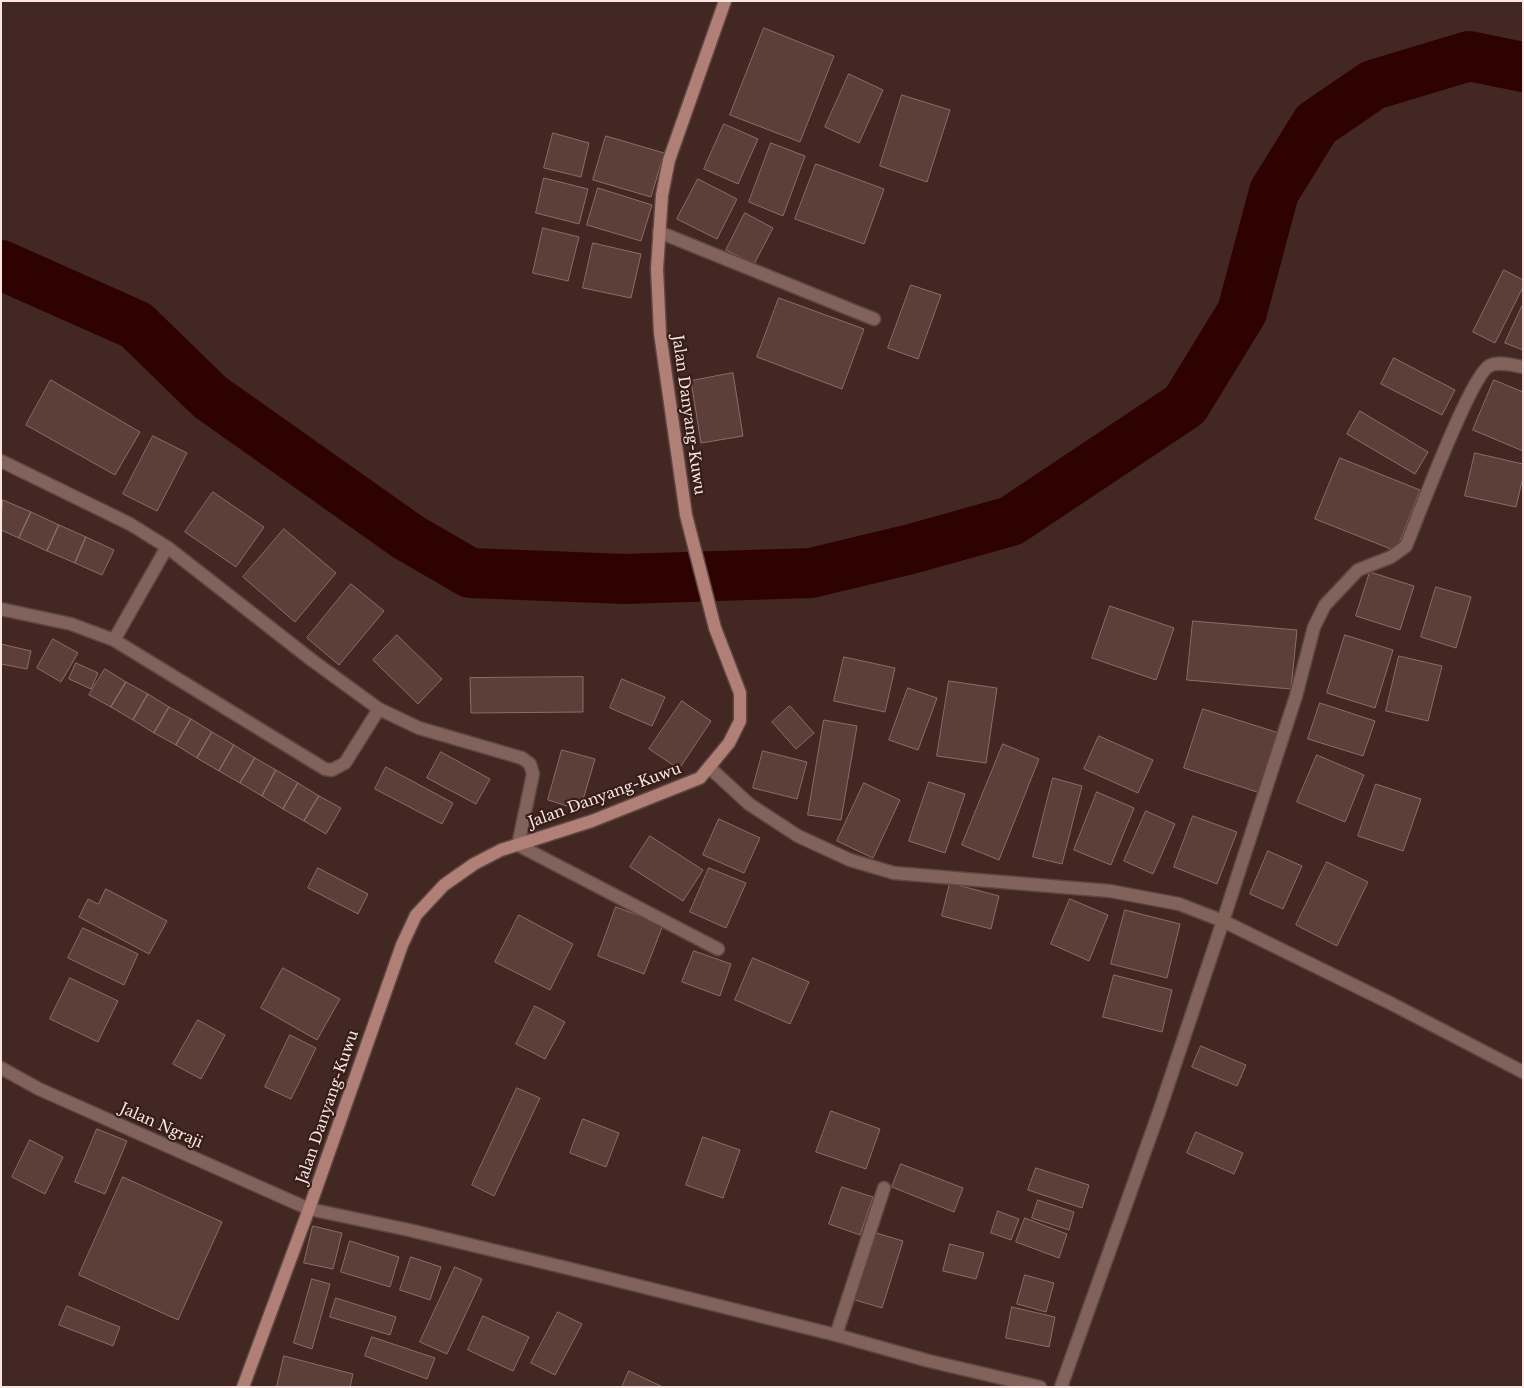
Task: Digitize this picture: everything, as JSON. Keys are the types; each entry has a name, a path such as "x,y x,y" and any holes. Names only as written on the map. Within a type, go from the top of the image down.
{"main road":[{"name":"Jalan Danyang-Kuwu","path":"243,1387 309,1209 402,945 416,914 444,885 474,864 501,850 592,822 700,778 730,743 740,720 740,693 715,628 686,515 660,333 657,269 662,195 669,160 725,1"}],"street":[{"path":"659,232 874,319"},
{"path":"1061,1387 1159,1112 1223,921 1296,696 1314,627 1325,605 1358,570 1392,557 1406,546 1463,408 1481,372 1495,364 1523,367"},
{"path":"1,461 130,524 167,547 313,661 379,709 419,728 522,758 530,764 533,774 518,845 718,948"},
{"path":"114,640 167,547"},
{"path":"1,609 71,624 114,640 326,769 332,770 345,763 379,709"},
{"path":"710,768 731,790 798,836 850,860 894,873 1110,891 1179,904 1223,921 1523,1072"},
{"name":"Jalan Ngraji","path":"1,1068 40,1089 309,1209 533,1260 836,1335 929,1361 1040,1387"},
{"path":"836,1335 884,1188"}],"building":[{"path":"764,28 834,56 800,142 730,115"},
{"path":"849,74 883,90 859,143 825,127"},
{"path":"902,95 950,110 927,182 880,166"},
{"path":"724,124 758,139 738,184 704,169"},
{"path":"553,133 589,143 581,177 544,168"},
{"path":"606,136 664,153 651,197 593,180"},
{"path":"771,143 805,156 783,216 749,202"},
{"path":"816,164 884,189 864,244 795,219"},
{"path":"544,178 588,189 579,224 536,213"},
{"path":"698,179 737,199 717,239 677,219"},
{"path":"598,188 652,205 641,241 587,225"},
{"path":"745,213 773,228 754,264 726,250"},
{"path":"543,228 579,237 568,281 533,273"},
{"path":"593,243 641,254 631,298 583,288"},
{"path":"1504,270 1523,280 1523,287 1495,343 1473,332"},
{"path":"911,285 941,295 918,359 888,348"},
{"path":"779,298 864,329 842,389 757,357"},
{"path":"1523,304 1523,350 1505,343"},
{"path":"1394,358 1455,390 1442,415 1381,384"},
{"path":"733,373 743,436 701,443 691,381"},
{"path":"51,380 140,432 115,475 26,425"},
{"path":"1494,380 1523,392 1523,451 1473,430"},
{"path":"1360,411 1428,452 1415,474 1347,434"},
{"path":"153,436 187,453 157,511 123,494"},
{"path":"1475,453 1523,464 1523,477 1516,507 1465,496"},
{"path":"1340,458 1420,490 1396,551 1315,519"},
{"path":"213,492 264,527 236,567 185,532"},
{"path":"3,500 31,512 19,538 1,530"},
{"path":"31,512 59,525 47,551 19,538"},
{"path":"59,525 86,537 75,563 47,551"},
{"path":"284,529 336,573 295,622 243,577"},
{"path":"86,537 114,550 102,575 75,563"},
{"path":"1370,572 1414,586 1400,630 1356,616"},
{"path":"351,584 384,611 339,665 307,638"},
{"path":"1436,587 1471,597 1456,648 1421,637"},
{"path":"1110,606 1174,628 1156,680 1092,658"},
{"path":"1193,621 1297,630 1291,689 1187,680"},
{"path":"397,635 442,679 418,704 373,660"},
{"path":"1345,635 1393,650 1375,708 1327,693"},
{"path":"53,639 78,653 61,682 37,668"},
{"path":"1,644 31,651 27,669 1,664"},
{"path":"1399,656 1442,666 1428,721 1386,711"},
{"path":"844,657 895,668 885,712 834,701"},
{"path":"76,663 98,673 91,689 69,679"},
{"path":"105,669 126,682 111,707 89,695"},
{"path":"583,677 583,712 471,713 470,678"},
{"path":"622,679 665,697 652,726 610,708"},
{"path":"949,681 997,688 986,763 937,756"},
{"path":"126,682 148,694 133,720 111,707"},
{"path":"908,688 937,698 918,750 889,740"},
{"path":"148,694 169,707 154,733 133,720"},
{"path":"682,701 711,721 679,769 649,749"},
{"path":"1320,703 1375,721 1363,756 1308,739"},
{"path":"790,706 814,733 796,749 772,722"},
{"path":"169,707 191,719 176,745 154,733"},
{"path":"1203,709 1279,733 1260,793 1184,768"},
{"path":"191,719 212,732 197,758 176,745"},
{"path":"824,720 857,726 841,820 808,815"},
{"path":"212,732 234,745 219,771 197,758"},
{"path":"1099,736 1153,760 1138,793 1084,769"},
{"path":"1003,744 1039,759 999,860 962,845"},
{"path":"234,745 255,758 240,783 219,771"},
{"path":"562,750 595,759 580,810 548,800"},
{"path":"763,751 807,762 797,799 753,788"},
{"path":"441,752 490,779 476,804 427,778"},
{"path":"1317,755 1364,775 1345,822 1297,802"},
{"path":"255,758 276,770 262,796 240,783"},
{"path":"386,767 453,803 442,824 375,789"},
{"path":"276,770 298,783 283,809 262,796"},
{"path":"1053,778 1082,786 1062,864 1033,857"},
{"path":"929,782 965,794 945,853 909,841"},
{"path":"298,783 319,796 304,821 283,809"},
{"path":"864,783 900,800 873,858 837,841"},
{"path":"1376,784 1421,799 1403,851 1358,836"},
{"path":"1097,792 1134,808 1111,865 1074,850"},
{"path":"319,796 341,808 326,834 304,821"},
{"path":"1146,811 1175,824 1153,874 1124,861"},
{"path":"1193,816 1237,832 1217,884 1174,867"},
{"path":"719,819 760,838 744,873 703,855"},
{"path":"650,836 703,870 683,901 630,867"},
{"path":"1268,851 1302,866 1283,909 1250,894"},
{"path":"1327,862 1368,882 1337,946 1296,925"},
{"path":"318,868 368,894 358,914 308,888"},
{"path":"709,868 746,883 726,928 690,912"},
{"path":"950,883 999,896 991,929 942,916"},
{"path":"106,889 167,921 149,954 79,917 88,899 98,904"},
{"path":"1070,899 1108,915 1089,961 1051,944"},
{"path":"616,907 663,925 644,974 598,956"},
{"path":"1125,910 1180,924 1167,978 1111,964"},
{"path":"519,915 573,944 550,990 495,962"},
{"path":"83,928 138,954 124,985 68,958"},
{"path":"694,951 731,964 720,996 682,982"},
{"path":"753,958 809,982 790,1024 735,1000"},
{"path":"283,968 340,999 317,1040 261,1008"},
{"path":"1114,975 1172,990 1162,1032 1103,1017"},
{"path":"70,978 118,1001 98,1042 50,1019"},
{"path":"535,1006 565,1022 545,1059 516,1044"},
{"path":"198,1020 225,1035 201,1079 173,1064"},
{"path":"290,1035 316,1048 291,1099 265,1087"},
{"path":"1201,1046 1246,1065 1237,1086 1192,1067"},
{"path":"517,1088 540,1098 494,1196 472,1185"},
{"path":"831,1111 880,1129 866,1169 816,1152"},
{"path":"583,1119 619,1133 606,1167 570,1153"},
{"path":"97,1129 127,1141 105,1194 75,1182"},
{"path":"1196,1132 1243,1153 1234,1174 1187,1153"},
{"path":"703,1137 740,1150 723,1198 686,1185"},
{"path":"30,1140 63,1157 45,1194 12,1177"},
{"path":"901,1164 963,1188 954,1212 892,1187"},
{"path":"1036,1168 1089,1185 1082,1208 1028,1190"},
{"path":"123,1177 222,1222 178,1320 79,1275"},
{"path":"842,1187 873,1197 860,1235 829,1224"},
{"path":"1038,1200 1074,1212 1069,1230 1032,1218"},
{"path":"998,1211 1019,1219 1011,1240 991,1233"},
{"path":"1025,1218 1067,1234 1059,1258 1016,1242"},
{"path":"313,1226 342,1233 333,1269 304,1263"},
{"path":"873,1232 903,1241 882,1308 852,1299"},
{"path":"350,1241 399,1257 390,1287 341,1272"},
{"path":"950,1244 984,1253 976,1279 943,1271"},
{"path":"411,1257 441,1267 430,1300 400,1290"},
{"path":"455,1267 482,1279 447,1354 420,1342"},
{"path":"1025,1275 1054,1283 1046,1312 1017,1304"},
{"path":"312,1279 330,1284 312,1349 294,1343"},
{"path":"336,1298 396,1317 390,1335 330,1317"},
{"path":"67,1306 120,1327 113,1346 59,1325"},
{"path":"1012,1307 1055,1317 1049,1347 1006,1338"},
{"path":"558,1312 582,1324 555,1375 531,1363"},
{"path":"483,1316 529,1337 513,1371 468,1350"},
{"path":"372,1337 435,1358 427,1379 365,1356"},
{"path":"284,1356 353,1374 350,1387 277,1387"},
{"path":"629,1371 663,1387 622,1387"}],"waterway":[{"path":"1,265 136,325 210,397 408,537 470,573 625,579 811,573 911,549 1011,521 1185,405 1242,312 1274,192 1316,124 1373,85 1469,56 1523,67"}]}
